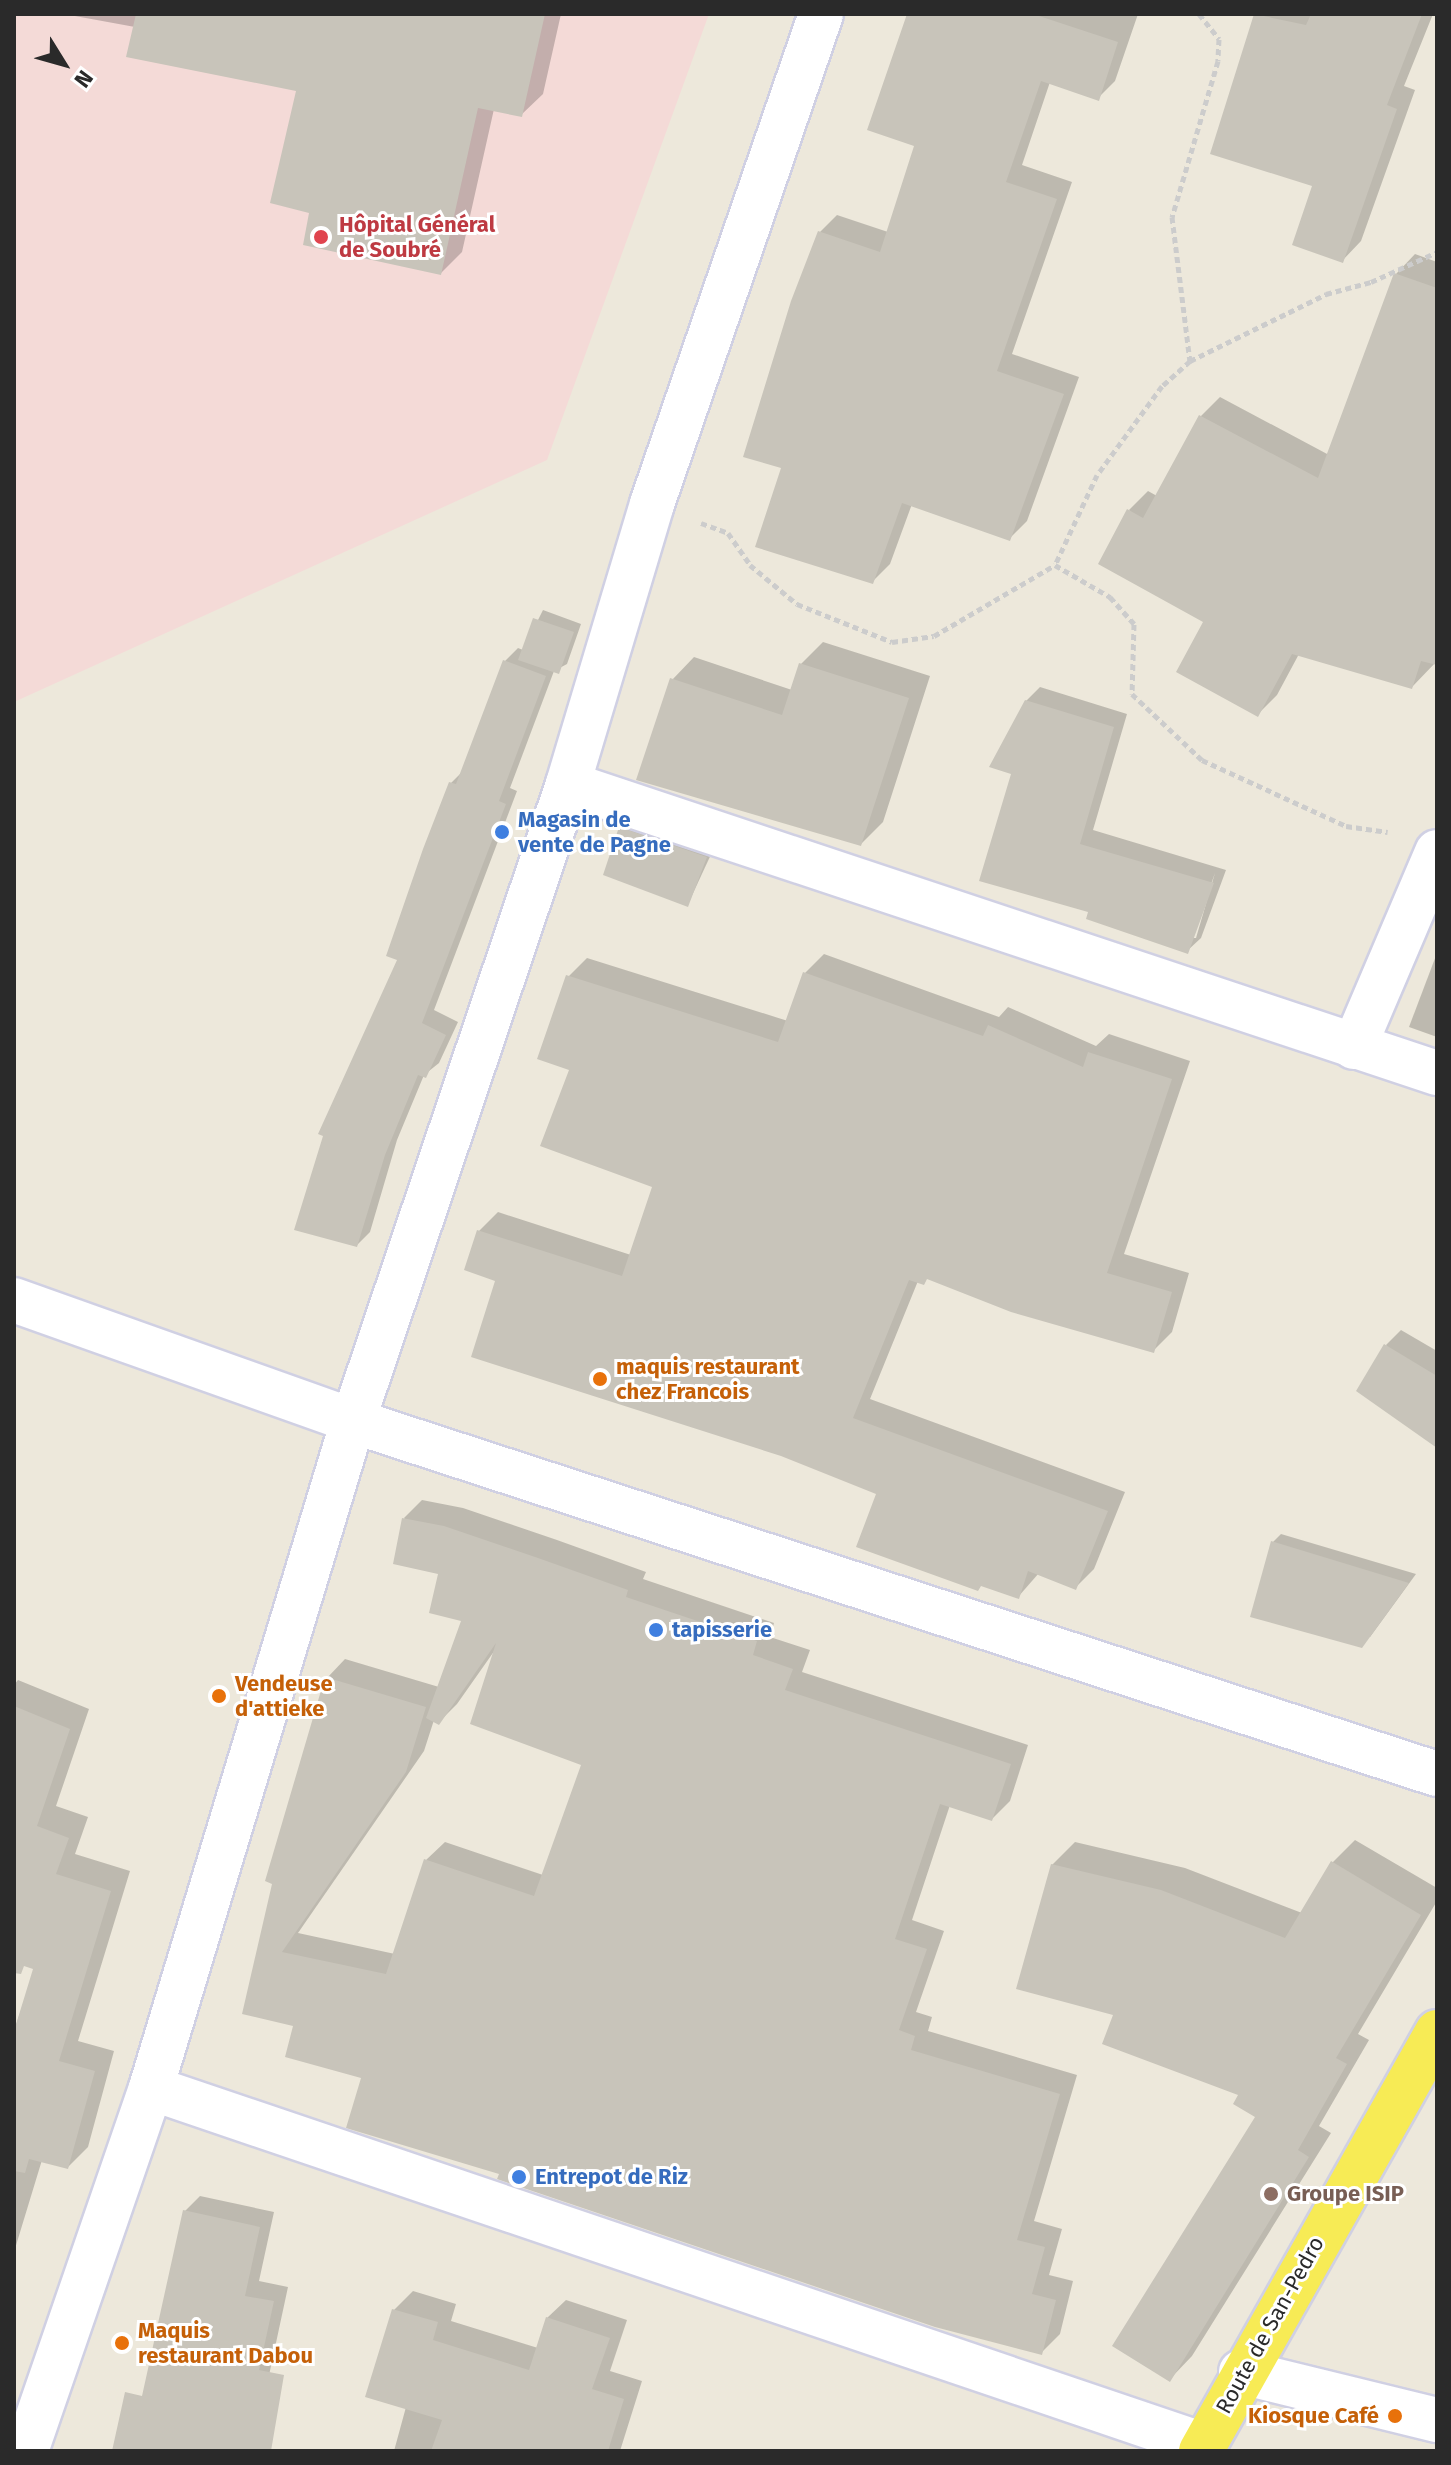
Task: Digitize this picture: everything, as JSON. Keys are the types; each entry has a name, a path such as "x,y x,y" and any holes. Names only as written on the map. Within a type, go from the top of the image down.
{"main road":[{"name":"Route de San-Pedro","path":"1203,2448 1241,2372 1437,2032"}],"street":[{"path":"26,2451 151,2088 353,1421 568,784 652,504 821,14"},
{"path":"568,784 1437,1073"},
{"path":"1354,1047 1437,852"},
{"path":"14,1300 353,1421 1437,1774"},
{"path":"151,2088 1203,2448"},
{"path":"1241,2372 1437,2420"}],"path":[{"path":"1190,361 1172,217 1218,61 1219,39 1199,14"},
{"path":"652,504 728,533 750,565 797,604 892,642 934,636 1055,565 1097,475 1162,386 1190,361 1326,294 1371,282 1437,252"},
{"path":"1055,565 1110,597 1134,624 1132,694 1202,760 1346,826 1392,832"}],"shaded area":[{"name":"Hôpital Général de Soubré","path":"14,14 709,14 547,460 14,702"}],"building":[{"path":"136,14 545,14 522,117 478,108 441,275 303,245 309,213 270,203 296,91 126,57"},
{"path":"907,14 1033,14 1118,42 1099,101 1041,81 1006,182 1057,199 997,371 1064,394 1010,541 902,503 873,584 755,547 781,468 743,457 791,301 818,231 880,252 914,146 867,130"},
{"path":"1254,14 1306,25 1311,14 1422,14 1387,105 1397,109 1343,263 1292,245 1312,186 1210,154"},
{"path":"1394,273 1437,288 1437,665 1421,661 1412,689 1292,654 1258,717 1176,672 1203,622 1098,564 1127,509 1143,518 1199,415 1318,478"},
{"path":"533,618 574,632 559,674 518,660"},
{"path":"503,660 546,676 499,801 506,804 422,1023 446,1035 426,1078 418,1075 385,1155 357,1247 294,1230 323,1136 318,1134 397,960 386,956 423,849 449,782 456,784"},
{"path":"799,663 909,698 861,846 636,780 670,678 782,715"},
{"path":"1025,700 1114,727 1080,844 1214,883 1188,954 1086,919 1088,912 979,881 1011,774 989,767"},
{"path":"619,827 707,857 688,907 603,875"},
{"path":"803,972 983,1036 988,1025 1083,1067 1088,1052 1172,1079 1107,1273 1172,1292 1154,1353 1011,1312 927,1279 924,1285 909,1280 853,1418 1108,1511 1076,1590 1028,1571 1019,1599 981,1586 978,1591 856,1547 876,1494 781,1456 471,1357 495,1281 464,1270 477,1230 622,1276 652,1187 540,1146 569,1070 537,1059 566,975 778,1042"},
{"path":"1384,1344 1437,1376 1437,1448 1356,1391"},
{"path":"402,1518 444,1526 538,1558 628,1590 626,1597 757,1641 753,1655 793,1669 785,1690 1011,1764 992,1821 940,1804 895,1939 927,1949 899,2030 915,2036 911,2050 1060,2094 1017,2240 1045,2247 1032,2294 1056,2300 1042,2355 935,2327 497,2179 499,2174 346,2128 361,2078 285,2057 293,2026 242,2014 272,1884 265,1881 325,1677 426,1707 406,1772 282,1952 386,1974 424,1859 534,1896 581,1765 470,1724 496,1643 439,1725 426,1718 461,1621 429,1613 438,1574 393,1564"},
{"path":"1271,1541 1409,1583 1362,1648 1250,1617"},
{"path":"14,1706 70,1729 37,1826 69,1838 56,1874 111,1891 59,2061 95,2071 68,2169 29,2159 25,2173 14,2171 14,2031 33,1969 24,1966 21,1974 14,1973"},
{"path":"1331,1861 1421,1915 1336,2058 1347,2064 1298,2150 1309,2157 1170,2382 1112,2346 1255,2117 1233,2104 1238,2095 1102,2044 1113,2015 1016,1989 1051,1864 1161,1890 1285,1938"},
{"path":"183,2210 260,2227 245,2296 274,2301 259,2370 284,2375 271,2451 112,2451 125,2392 142,2396"},
{"path":"392,2309 438,2322 433,2340 529,2370 546,2317 610,2338 592,2389 624,2399 608,2451 431,2451 442,2420 365,2397"}],"place":[{"name":"Hôpital Général de Soubré","path":"321,237"},
{"name":"Magasin de vente de Pagne","path":"502,832"},
{"name":"maquis restaurant chez Francois","path":"600,1379"},
{"name":"tapisserie","path":"656,1630"},
{"name":"Vendeuse d'attieke","path":"219,1696"},
{"name":"Entrepot de Riz","path":"519,2177"},
{"name":"Groupe ISIP","path":"1271,2194"},
{"name":"Maquis restaurant Dabou","path":"122,2343"},
{"name":"Kiosque Café","path":"1395,2416"}]}
